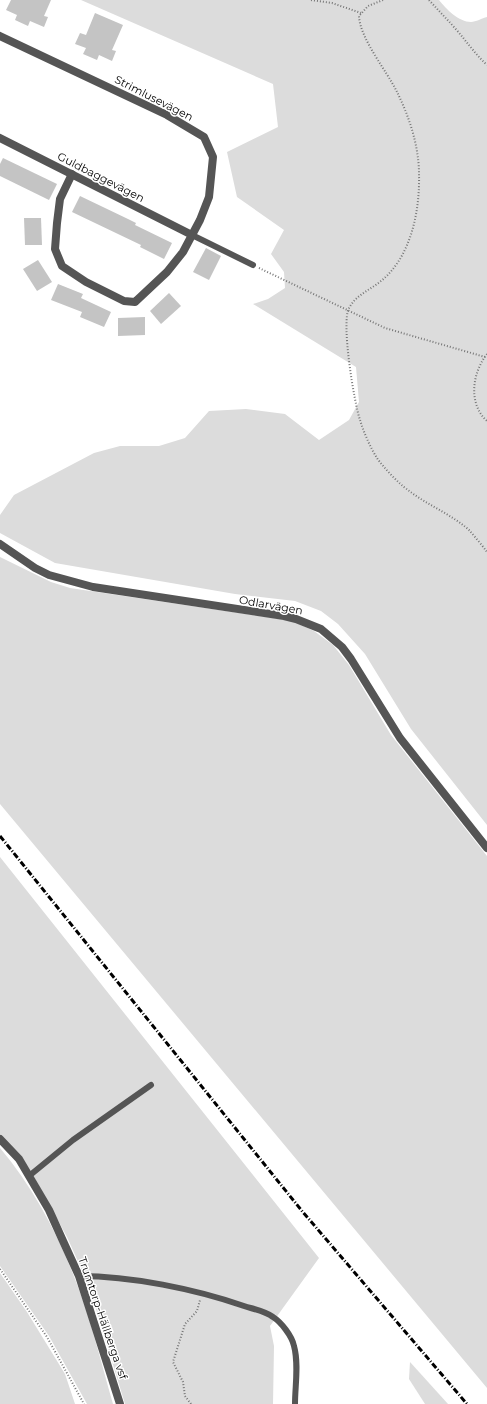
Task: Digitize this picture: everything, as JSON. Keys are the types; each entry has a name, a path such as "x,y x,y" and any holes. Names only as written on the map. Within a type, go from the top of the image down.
{"street":[{"name":"Strimlusevägen","path":"0,36 167,116 204,137 213,157 209,197 183,252 167,272 134,302 124,302 86,282 62,266 55,249 57,223 60,199 72,174"},
{"name":"Guldbaggevägen","path":"0,138 192,235"},
{"name":"Odlarvägen","path":"0,544 35,568 49,575 93,587 284,616 321,629 332,638 351,659 400,738 487,848"},
{"name":"Trumtorp-Hällberga vsf","path":"0,1139 19,1159 49,1210 79,1276 120,1404"}],"lane":[{"path":"192,235 253,266"},
{"path":"29,1176 73,1140 151,1085"},
{"path":"79,1276 100,1276 202,1293 273,1317 286,1331 294,1345 296,1367 295,1404"}],"path":[{"path":"311,0 332,3 361,13"},
{"path":"383,0 368,6 361,13 359,21 371,47 397,92 413,132 418,153 419,193 415,219 405,248 397,263 380,282 354,300 348,309 346,327 347,345 360,420 378,458 407,490 431,504 469,530 487,552"},
{"path":"430,0 436,9 454,27 466,44 487,64"},
{"path":"253,266 348,309 385,328 486,355 477,374 474,393 476,405 481,415 487,421"},
{"path":"0,1269 47,1337 84,1404"},
{"path":"191,1404 185,1396 183,1382 173,1362 185,1324 197,1311 202,1293"}],"shaded area":[{"path":"81,0 439,0 449,11 462,20 473,22 487,17 487,825 411,729 365,654 338,624 321,611 295,601 235,594 55,563 0,533 0,515 14,495 94,453 120,446 159,446 185,438 209,411 246,409 285,414 319,440 349,420 359,402 356,367 253,304 268,299 285,288 284,272 271,254 284,230 237,197 227,152 278,127 273,84"},
{"path":"0,557 51,582 70,588 293,621 314,631 333,645 349,665 391,735 487,856 487,1388 0,804"},
{"path":"0,857 319,1258 270,1326 274,1346 273,1404 125,1404 89,1286 67,1237 33,1175 0,1134"},
{"path":"0,1148 23,1178 43,1210 68,1261 81,1294 96,1341 113,1404 87,1404 49,1336 0,1266"},
{"path":"0,1273 27,1312 65,1374 75,1404 0,1404"},
{"path":"410,1362 448,1404 425,1404 409,1379"}],"building":[{"path":"11,0 51,0 44,16 48,17 44,27 30,21 28,26 15,20 17,15 6,10"},
{"path":"95,13 123,25 112,50 116,51 112,61 99,55 97,60 83,54 86,48 75,44 80,33 86,35"},
{"path":"3,158 57,184 49,200 0,176 0,164"},
{"path":"80,196 136,223 135,225 172,243 164,259 140,247 141,245 72,212"},
{"path":"24,218 41,218 42,245 25,245"},
{"path":"206,248 221,256 209,280 193,272"},
{"path":"38,260 52,282 37,291 23,269"},
{"path":"58,284 83,294 81,298 111,312 104,327 80,317 82,312 51,300"},
{"path":"169,293 181,306 161,324 150,311"},
{"path":"145,317 145,335 118,336 118,318"}],"railway":[{"path":"0,836 302,1211 467,1404"}]}
